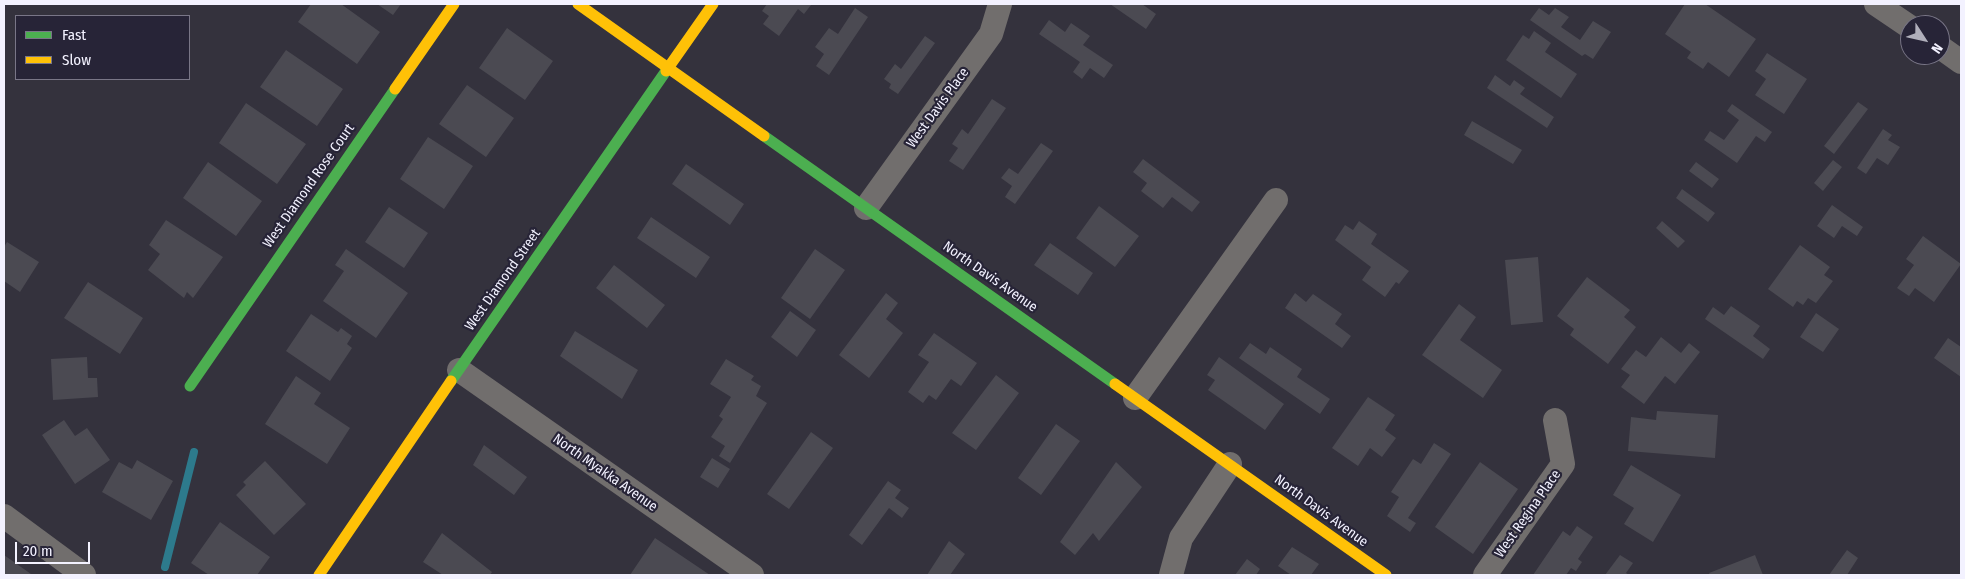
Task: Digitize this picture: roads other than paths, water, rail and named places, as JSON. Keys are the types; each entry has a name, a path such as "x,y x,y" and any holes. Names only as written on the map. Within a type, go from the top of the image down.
{"street":[{"name":"West Diamond Rose Court","path":"190,386 454,4"},
{"name":"North Davis Avenue","path":"578,4 669,67 817,175 1386,575"},
{"name":"West Diamond Street","path":"319,575 713,4"},
{"name":"West Davis Place","path":"866,208 991,34 1000,4"},
{"path":"1876,4 1900,20"},
{"path":"1950,54 1961,62"},
{"path":"1135,398 1276,200"},
{"name":"North Myakka Avenue","path":"459,370 752,575"},
{"name":"West Regina Place","path":"1485,575 1563,464 1555,420"},
{"path":"1171,575 1181,538 1230,464"},
{"path":"4,516 84,575"}],"waterway":[{"path":"165,567 194,452"}]}
